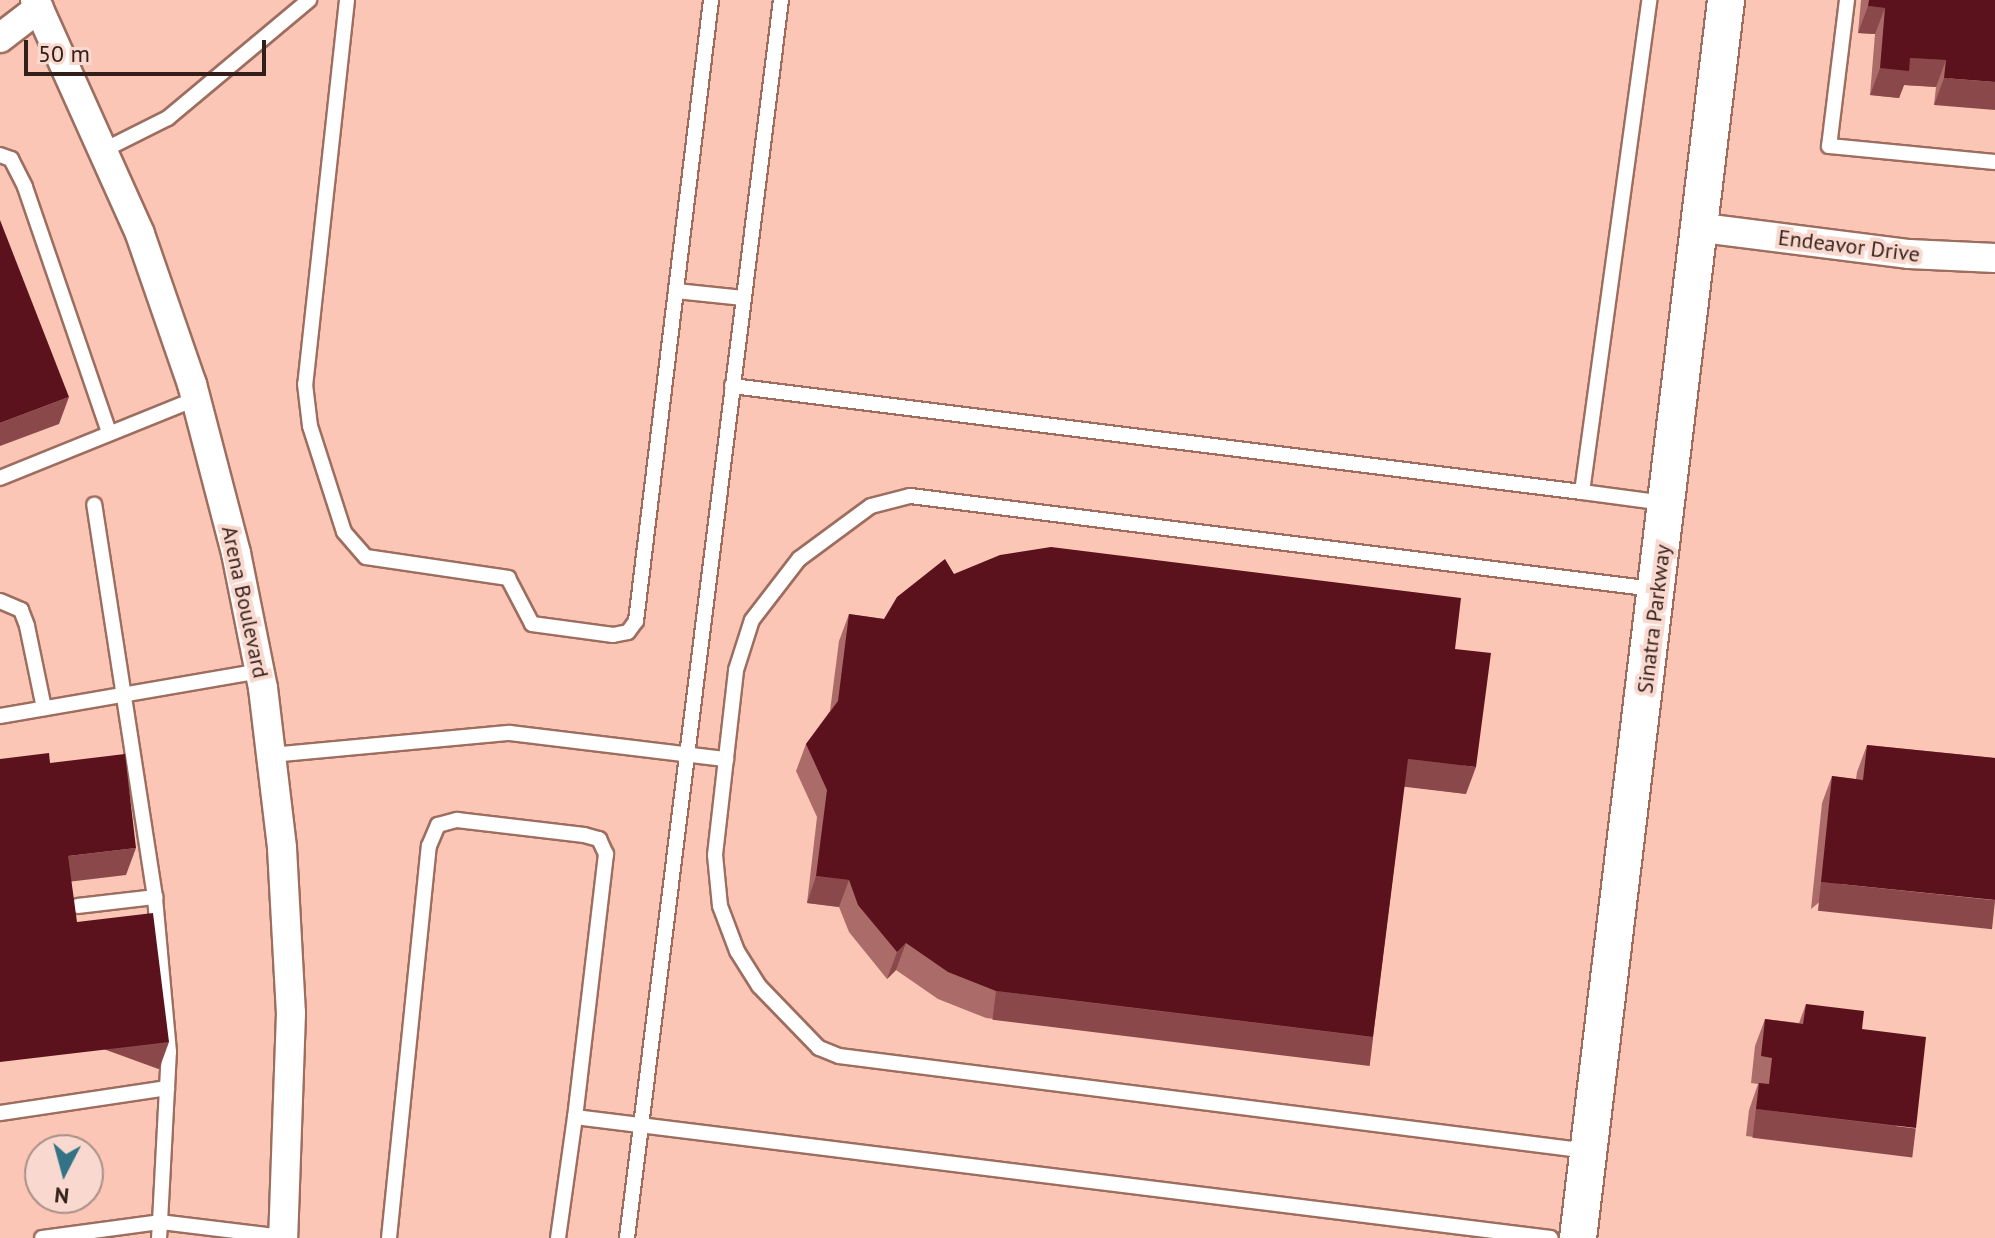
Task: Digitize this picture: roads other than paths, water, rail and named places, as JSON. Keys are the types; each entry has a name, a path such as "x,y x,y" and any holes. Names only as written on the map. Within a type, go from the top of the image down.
{"street":[{"name":"Sinatra Parkway","path":"1578,1238 1703,228 1726,0"},
{"name":"Arena Boulevard","path":"37,4 104,150 196,399 260,671 282,848 291,1013 284,1238"},
{"path":"0,38 37,4"},
{"name":"Endeavor Drive","path":"1703,228 1909,254 1995,258"}],"lane":[{"path":"104,150 168,118 309,0"},
{"path":"347,0 305,384 310,426 344,532 366,557 508,578 532,624 613,635 628,632 636,621 711,0"},
{"path":"627,1238 781,0"},
{"path":"1582,492 1649,0"},
{"path":"1847,0 1829,146 1995,162"},
{"path":"0,155 11,159 25,187 109,432"},
{"path":"676,291 744,298"},
{"path":"732,386 1669,503"},
{"path":"0,478 196,399"},
{"path":"1588,1151 839,1056 819,1048 759,986 737,951 720,906 715,855 736,670 752,620 799,559 871,506 890,499 947,500 1658,590"},
{"path":"94,505 127,694 155,897 169,1052 159,1238"},
{"path":"0,601 21,610 44,708"},
{"path":"0,716 260,671"},
{"path":"271,755 510,733 726,759"},
{"path":"389,1238 429,846 438,825 457,820 599,839 606,854 558,1238"},
{"path":"78,906 155,897"},
{"path":"0,1113 167,1088"},
{"path":"575,1117 1491,1234 1551,1238"},
{"path":"42,1238 160,1222 284,1238"}]}
